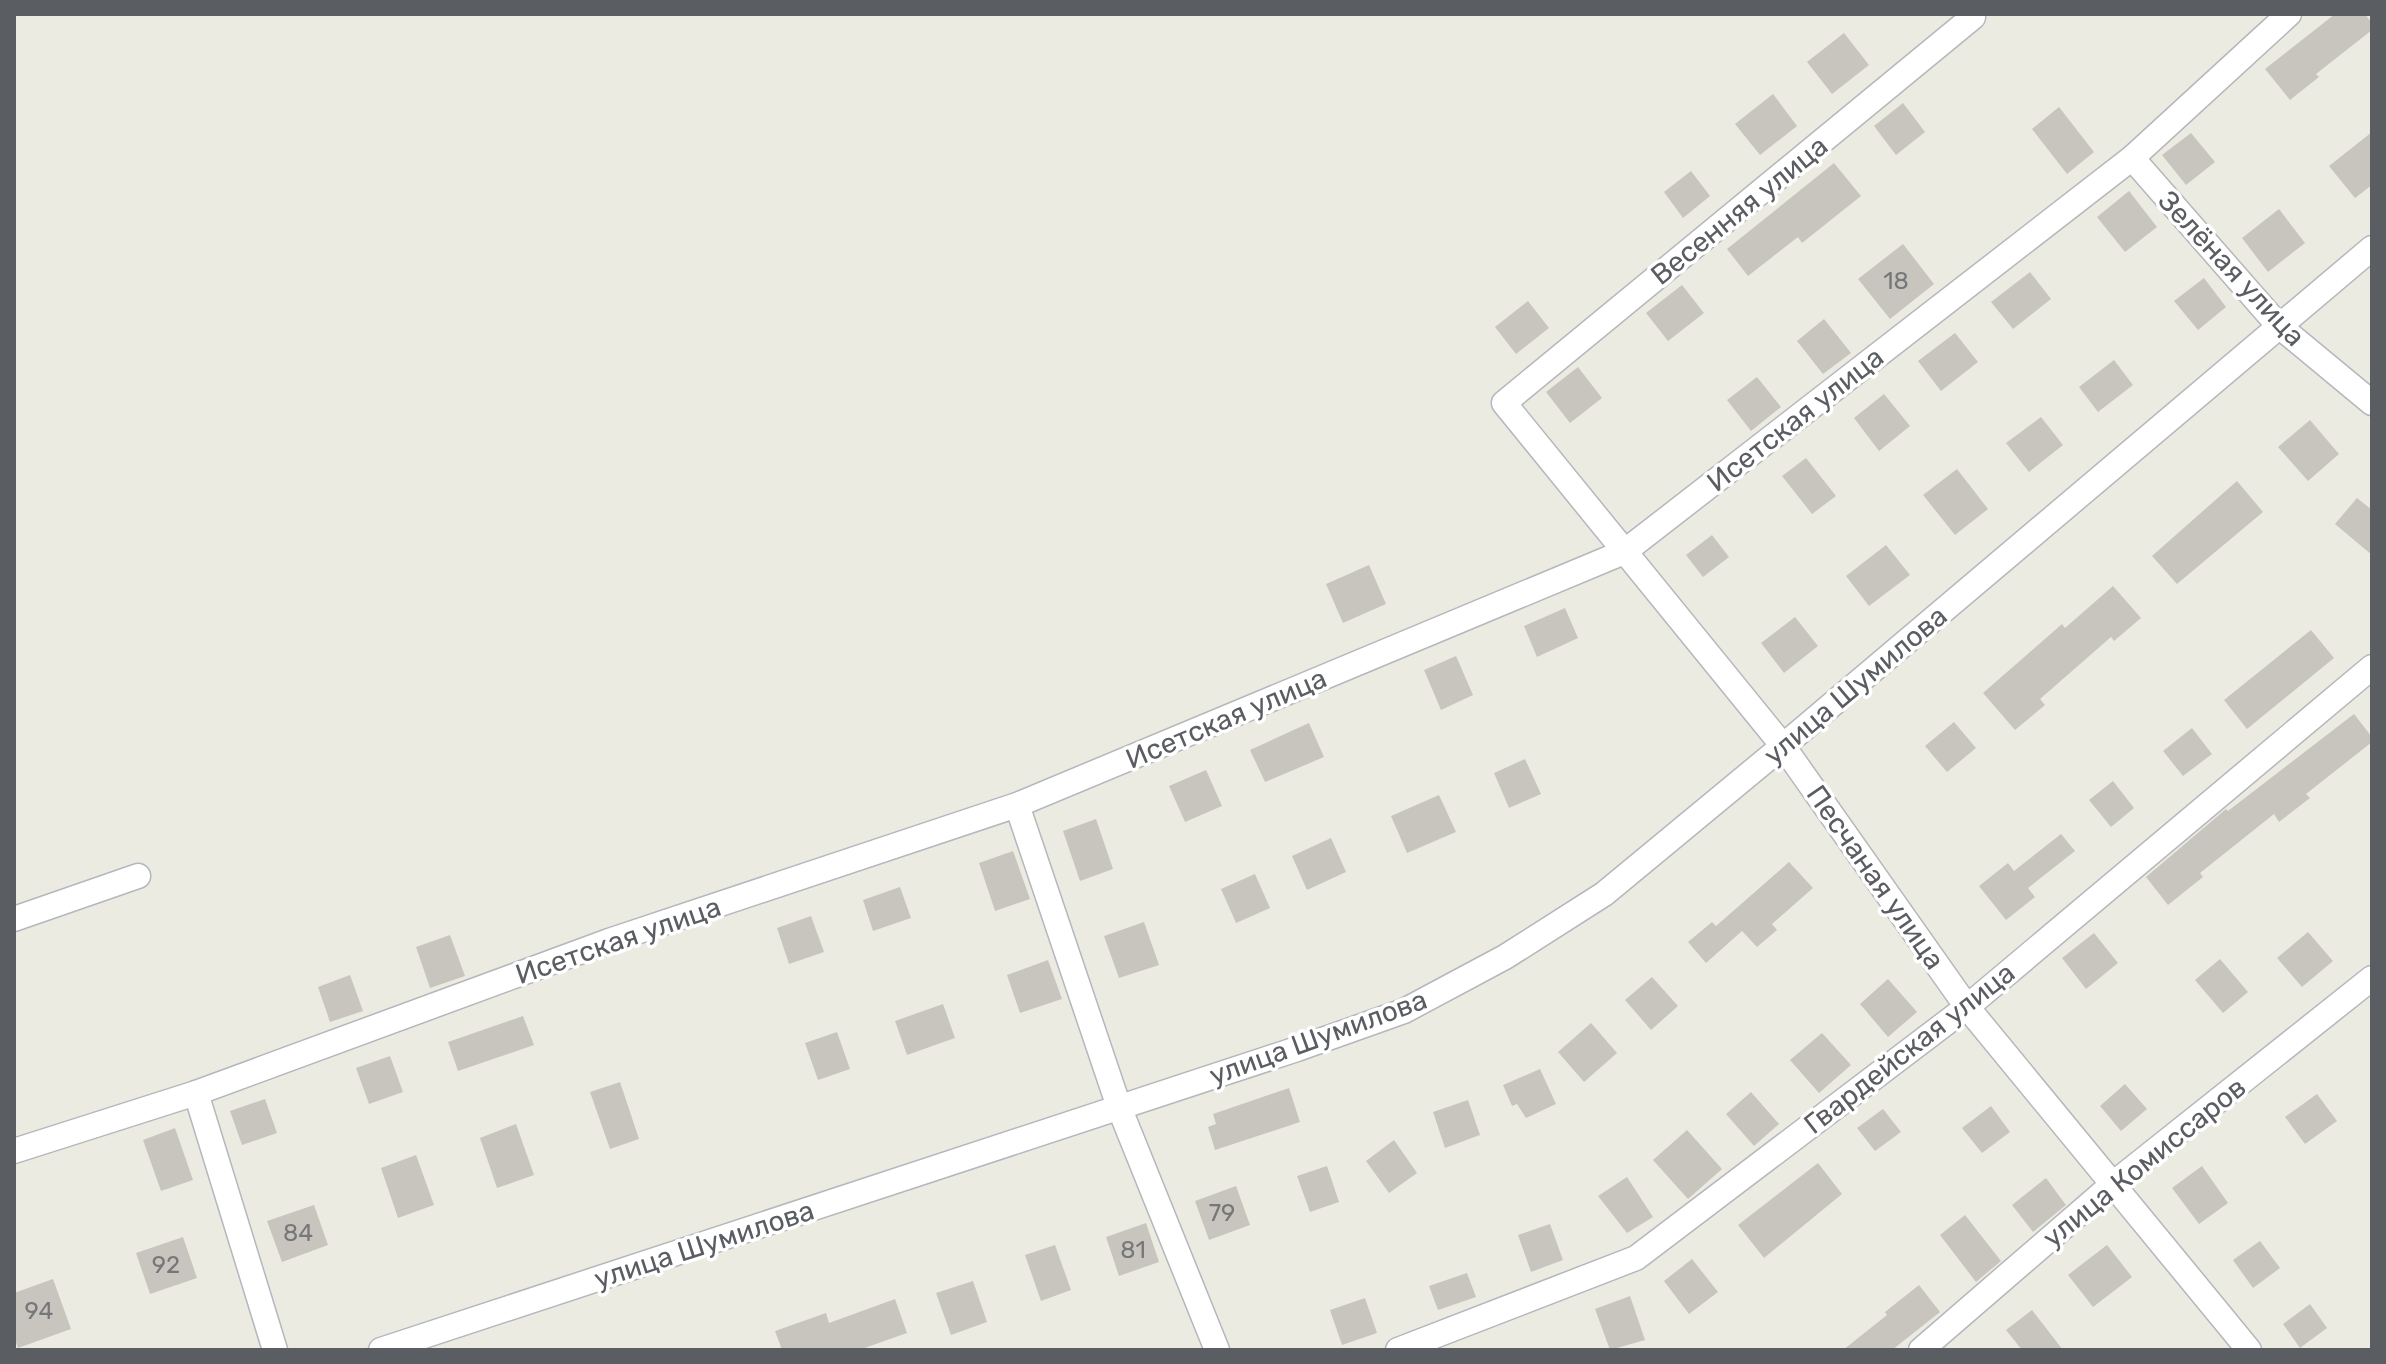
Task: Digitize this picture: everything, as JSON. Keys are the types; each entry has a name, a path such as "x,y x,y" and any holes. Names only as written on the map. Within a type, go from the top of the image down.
{"street":[{"name":"Исетская улица","path":"14,1151 196,1093 609,941 1017,805 1624,552 2132,158 2289,14"},
{"name":"Весенняя улица","path":"1504,403 1973,17"},
{"name":"Зелёная улица","path":"2132,158 2279,326 2372,403"},
{"name":"улица Шумилова","path":"381,1350 1404,1011 1505,957 1604,894 2372,248"},
{"name":"Песчаная улица","path":"1504,403 1783,746 1967,1007 2249,1350"},
{"name":"Гвардейская улица","path":"1398,1350 1636,1258 1967,1007 2372,667"},
{"path":"1017,805 1119,1107 1217,1350"},
{"path":"14,919 138,876"},
{"name":"улица Комиссаров","path":"1921,1350 2113,1184 2372,978"},
{"path":"196,1093 275,1350"}],"building":[{"path":"2335,14 2365,14 2372,23 2372,30 2316,74 2319,77 2290,100 2265,69"},
{"path":"1844,33 1869,65 1832,94 1807,62"},
{"path":"1773,94 1797,126 1760,155 1735,124"},
{"path":"1903,103 1925,132 1896,155 1874,126"},
{"path":"2059,107 2094,152 2067,174 2032,129"},
{"path":"2372,132 2372,185 2355,198 2329,166"},
{"path":"2191,133 2215,162 2186,185 2162,155"},
{"path":"1834,163 1861,196 1802,243 1798,237 1748,276 1727,249"},
{"path":"1691,171 1710,196 1683,218 1664,192"},
{"path":"2129,191 2157,227 2125,252 2097,217"},
{"path":"2279,209 2305,243 2268,272 2242,238"},
{"path":"1903,244 1934,284 1890,319 1858,279"},
{"path":"2030,272 2051,299 2013,329 1991,302"},
{"path":"2204,278 2226,307 2198,330 2174,301"},
{"path":"1682,285 1704,313 1668,341 1646,313"},
{"path":"1528,301 1549,328 1516,354 1495,327"},
{"path":"1824,319 1851,353 1823,374 1797,341"},
{"path":"1955,333 1978,362 1941,391 1918,361"},
{"path":"2114,360 2133,385 2098,412 2079,387"},
{"path":"1578,367 1602,398 1570,423 1546,392"},
{"path":"1757,377 1781,407 1751,431 1727,400"},
{"path":"1884,394 1910,426 1879,451 1854,418"},
{"path":"2041,417 2063,445 2029,472 2006,443"},
{"path":"2310,420 2339,454 2308,481 2278,447"},
{"path":"1806,458 1836,496 1812,514 1782,476"},
{"path":"1957,469 1988,509 1955,535 1923,495"},
{"path":"2237,481 2263,512 2177,584 2152,556"},
{"path":"2357,498 2372,510 2372,555 2335,524"},
{"path":"1712,535 1729,557 1703,577 1686,555"},
{"path":"1886,545 1910,575 1869,606 1846,576"},
{"path":"1369,565 1386,604 1343,623 1326,584"},
{"path":"2113,586 2141,618 2114,641 2111,637 2040,699 2045,705 2015,730 1983,693 2062,624 2065,628"},
{"path":"1565,608 1578,638 1537,657 1524,626"},
{"path":"1795,617 1818,646 1784,673 1761,643"},
{"path":"2311,630 2334,658 2247,729 2224,700"},
{"path":"1456,656 1473,695 1441,710 1424,670"},
{"path":"2354,714 2372,737 2372,742 2306,794 2310,798 2279,822 2274,814 2200,873 2203,877 2168,905 2146,877 2226,809 2228,811"},
{"path":"1954,722 1976,748 1947,772 1925,746"},
{"path":"1309,723 1324,757 1265,782 1250,750"},
{"path":"2192,728 2212,754 2183,776 2163,751"},
{"path":"1525,759 1541,794 1509,808 1494,773"},
{"path":"1206,770 1222,806 1185,822 1169,786"},
{"path":"2113,781 2134,808 2111,827 2089,800"},
{"path":"1439,795 1456,832 1407,853 1391,816"},
{"path":"1096,819 1113,869 1080,881 1063,831"},
{"path":"2061,834 2075,851 2028,888 2035,897 2006,920 1979,886 2008,863 2014,871"},
{"path":"1331,838 1346,872 1307,890 1292,856"},
{"path":"1013,851 1030,899 995,911 979,863"},
{"path":"1789,862 1813,888 1772,924 1777,930 1757,947 1742,931 1706,963 1688,942 1712,922 1716,926"},
{"path":"1255,874 1270,908 1236,923 1221,889"},
{"path":"900,887 911,918 873,931 863,900"},
{"path":"811,916 824,952 789,964 777,928"},
{"path":"1144,922 1159,965 1119,978 1104,936"},
{"path":"2308,932 2333,961 2302,987 2277,958"},
{"path":"2094,933 2118,963 2086,989 2062,958"},
{"path":"450,935 465,976 430,988 416,947"},
{"path":"2220,959 2248,992 2223,1013 2195,980"},
{"path":"1048,960 1062,999 1020,1013 1007,975"},
{"path":"350,975 363,1011 330,1022 318,987"},
{"path":"1652,977 1678,1006 1651,1030 1625,1000"},
{"path":"1888,979 1917,1012 1888,1037 1860,1004"},
{"path":"943,1004 955,1038 907,1055 895,1021"},
{"path":"523,1016 534,1045 458,1071 448,1042"},
{"path":"1591,1023 1617,1053 1584,1082 1558,1052"},
{"path":"837,1032 850,1069 818,1080 805,1043"},
{"path":"1822,1033 1851,1065 1819,1093 1790,1060"},
{"path":"390,1056 403,1092 369,1104 356,1068"},
{"path":"1540,1069 1556,1104 1526,1118 1517,1104 1512,1106 1503,1085"},
{"path":"620,1082 639,1139 610,1149 590,1092"},
{"path":"2125,1084 2147,1109 2121,1131 2100,1106"},
{"path":"1289,1088 1300,1122 1215,1150 1208,1127 1216,1124 1213,1114"},
{"path":"1751,1092 1779,1124 1754,1146 1726,1114"},
{"path":"2317,1094 2337,1121 2305,1144 2285,1117"},
{"path":"265,1099 277,1133 242,1145 230,1111"},
{"path":"1468,1100 1480,1135 1445,1148 1433,1112"},
{"path":"1991,1106 2010,1132 1982,1153 1962,1128"},
{"path":"1883,1109 1901,1132 1875,1151 1857,1128"},
{"path":"516,1124 534,1175 497,1188 480,1138"},
{"path":"175,1128 193,1180 161,1191 143,1140"},
{"path":"1687,1130 1722,1169 1688,1199 1653,1160"},
{"path":"1394,1140 1417,1173 1389,1193 1366,1161"},
{"path":"416,1155 434,1205 398,1218 381,1168"},
{"path":"1818,1163 1842,1194 1764,1258 1738,1225"},
{"path":"1327,1166 1339,1202 1310,1212 1297,1176"},
{"path":"2202,1166 2228,1203 2199,1224 2172,1188"},
{"path":"1627,1177 1653,1217 1627,1233 1598,1196"},
{"path":"2046,1178 2066,1205 2033,1232 2012,1205"},
{"path":"1236,1186 1250,1225 1209,1240 1195,1201"},
{"path":"314,1205 328,1245 282,1262 267,1221"},
{"path":"1965,1215 2001,1261 1976,1282 1940,1235"},
{"path":"1146,1223 1159,1262 1119,1276 1106,1237"},
{"path":"1550,1224 1563,1260 1531,1272 1518,1235"},
{"path":"183,1237 197,1278 150,1294 136,1253"},
{"path":"2260,1241 2280,1268 2253,1288 2233,1260"},
{"path":"1055,1245 1071,1290 1041,1301 1025,1255"},
{"path":"2107,1245 2132,1277 2093,1307 2068,1275"},
{"path":"1692,1259 1718,1292 1689,1314 1664,1281"},
{"path":"1467,1273 1476,1297 1438,1310 1429,1286"},
{"path":"53,1279 71,1329 18,1348 14,1337 14,1293"},
{"path":"973,1281 987,1322 951,1335 936,1293"},
{"path":"1919,1285 1940,1312 1892,1350 1843,1350 1887,1315 1885,1312"},
{"path":"1630,1296 1645,1340 1610,1350 1595,1309"},
{"path":"1365,1298 1377,1333 1342,1345 1330,1310"},
{"path":"895,1299 907,1333 859,1350 782,1350 775,1331 826,1313 829,1323"},
{"path":"2310,1304 2327,1328 2300,1348 2283,1324"},
{"path":"2032,1310 2063,1350 2022,1350 2006,1330"}]}
